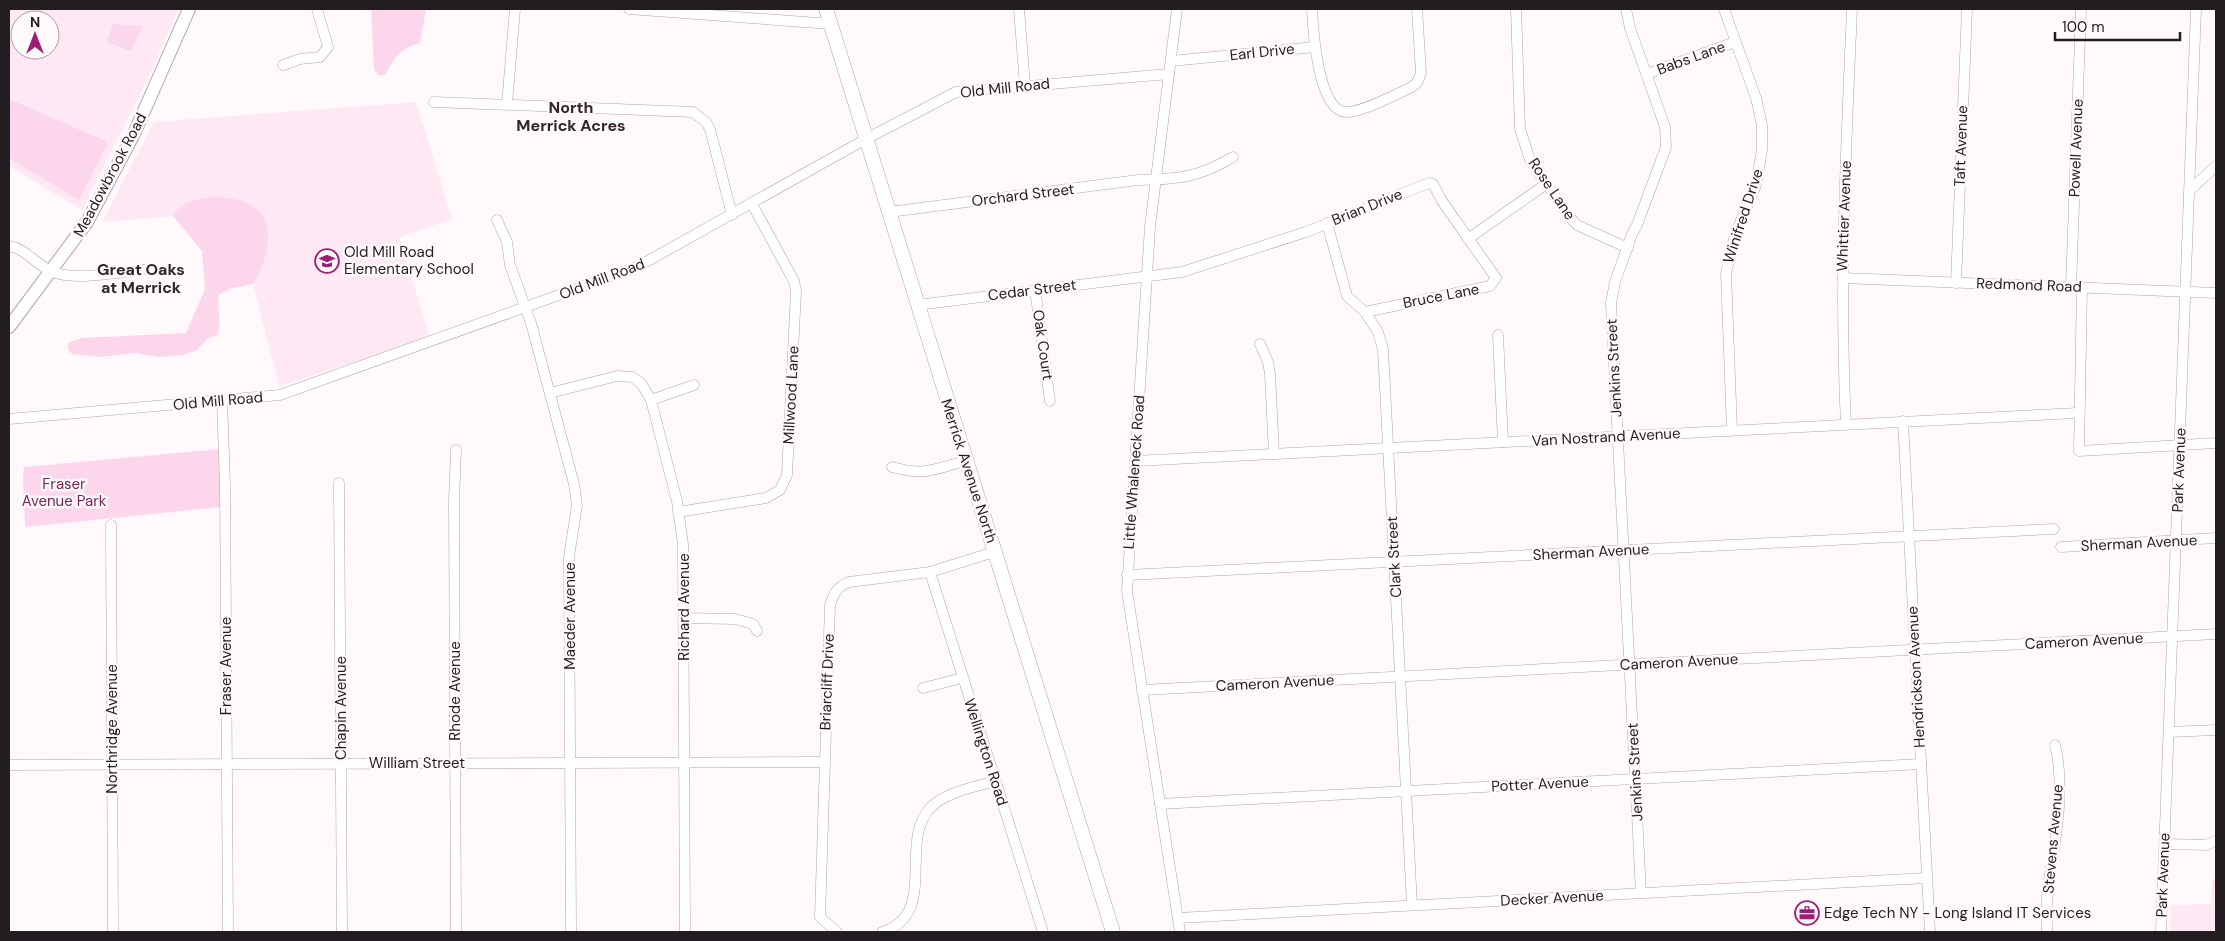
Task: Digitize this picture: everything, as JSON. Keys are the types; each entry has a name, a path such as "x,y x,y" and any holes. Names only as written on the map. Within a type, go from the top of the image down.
{"main road":[{"name":"Merrick Avenue North","path":"826,9 1112,932"}],"street":[{"name":"Meadowbrook Road","path":"9,328 87,222 133,136 189,9"},
{"path":"283,65 300,59 320,57 328,47 316,9"},
{"path":"507,104 515,9"},
{"path":"629,9 756,14 831,24"},
{"path":"1020,9 1025,86"},
{"name":"Little Whaleneck Road","path":"1177,9 1146,276 1127,591 1180,932"},
{"name":"Earl Drive","path":"1171,61 1315,47 1312,9"},
{"path":"1315,47 1328,99 1338,110 1346,112 1357,110 1410,88 1417,83 1421,73 1417,9"},
{"name":"Rose Lane","path":"1516,9 1520,129 1530,160 1577,225 1628,248"},
{"name":"Jenkins Street","path":"1626,9 1665,127 1666,147 1615,282 1611,303 1641,893"},
{"name":"Winifred Drive","path":"1724,9 1756,98 1762,125 1762,150 1756,185 1735,235 1726,273 1732,430"},
{"name":"Whittier Avenue","path":"1846,424 1842,347 1852,9"},
{"name":"Taft Avenue","path":"1956,283 1966,9"},
{"name":"Powell Avenue","path":"2081,9 2076,287 2079,451 2180,445"},
{"name":"Park Avenue","path":"2161,932 2185,291 2191,189 2196,9"},
{"name":"Babs Lane","path":"1646,74 1735,42"},
{"name":"Old Mill Road","path":"9,418 222,401 280,394 637,267 866,139 956,92 1169,74"},
{"path":"434,102 693,112 706,122 710,129 732,215"},
{"name":"Orchard Street","path":"889,212 1190,177 1233,157"},
{"path":"2191,189 2216,166"},
{"name":"Brian Drive","path":"1146,276 1182,272 1327,223 1429,183 1433,184 1442,202 1468,239"},
{"path":"1468,239 1546,184"},
{"name":"Millwood Lane","path":"678,512 766,498 780,490 787,475 796,290 794,281 752,204"},
{"name":"Maeder Avenue","path":"497,220 507,242 510,265 550,393 574,484 577,506 570,557 571,932"},
{"name":"Clark Street","path":"1327,223 1347,296 1365,312 1378,332 1383,348 1412,905"},
{"name":"Bruce Lane","path":"1365,312 1490,286 1496,278 1468,239"},
{"path":"9,246 28,254 51,271 65,275 149,269"},
{"name":"Cedar Street","path":"917,305 1146,276"},
{"name":"Redmond Road","path":"1843,278 2216,292"},
{"name":"Oak Court","path":"1035,289 1050,401"},
{"path":"1498,335 1503,442"},
{"path":"1260,344 1266,356 1270,374 1274,454"},
{"name":"Richard Avenue","path":"550,393 623,376 632,377 641,383 651,400 678,512 683,544 685,932"},
{"path":"651,400 694,385"},
{"name":"Fraser Avenue","path":"222,401 225,484 228,932"},
{"name":"Van Nostrand Avenue","path":"1135,461 2078,413"},
{"name":"Hendrickson Avenue","path":"1903,421 1930,932"},
{"path":"2180,445 2216,443"},
{"name":"Rhode Avenue","path":"456,450 454,500 456,932"},
{"path":"892,467 913,473 925,473 965,461"},
{"name":"Chapin Avenue","path":"339,483 342,932"},
{"name":"Northridge Avenue","path":"111,525 113,932"},
{"name":"Sherman Avenue","path":"1127,575 2054,529"},
{"name":"Sherman Avenue","path":"2061,547 2216,538"},
{"name":"Briarcliff Drive","path":"837,932 820,917 830,605 834,594 840,586 849,582 930,572 994,552"},
{"name":"Wellington Road","path":"930,572 1043,932"},
{"path":"684,618 742,619 753,624 757,631"},
{"name":"Cameron Avenue","path":"1142,690 2216,634"},
{"path":"923,688 962,678"},
{"path":"2169,732 2216,730"},
{"name":"Stevens Avenue","path":"2047,932 2048,888 2055,854 2059,769 2055,745"},
{"name":"William Street","path":"9,765 824,762"},
{"name":"Potter Avenue","path":"1160,804 1921,764"},
{"path":"882,932 892,928 910,910 915,896 918,832 929,809 944,798 995,781"},
{"path":"2164,844 2206,845 2216,841"},
{"name":"Decker Avenue","path":"1178,918 1927,878"}],"shaded area":[{"path":"9,9 178,9 152,70 82,210 9,166"},
{"name":"Old Mill Road Elementary School","path":"416,102 452,219 399,237 430,338 279,386 235,211 102,222 154,122"},
{"path":"2212,879 2216,879 2216,932 2170,932 2171,905 2211,904"}],"green space":[{"path":"371,9 426,9 420,43 398,54 385,75 378,75 374,70"},
{"path":"113,24 142,26 131,51 107,42"},
{"path":"9,99 108,142 79,200 9,158"},
{"path":"212,197 232,199 248,204 259,212 266,222 268,236 267,250 253,284 229,289 219,295 219,330 217,335 207,339 198,350 182,355 159,357 134,353 101,357 72,354 68,349 68,343 81,338 186,333 205,289 202,251 173,216 185,204"},
{"name":"Fraser Avenue Park","path":"220,449 221,507 25,527 24,467"}],"place":[{"name":"Old Mill Road Elementary School","path":"327,261"},
{"name":"Edge Tech NY - Long Island IT Services","path":"1807,913"}],"district":[{"name":"North Merrick Acres","path":"571,116"},
{"name":"Great Oaks at Merrick","path":"141,278"}]}
